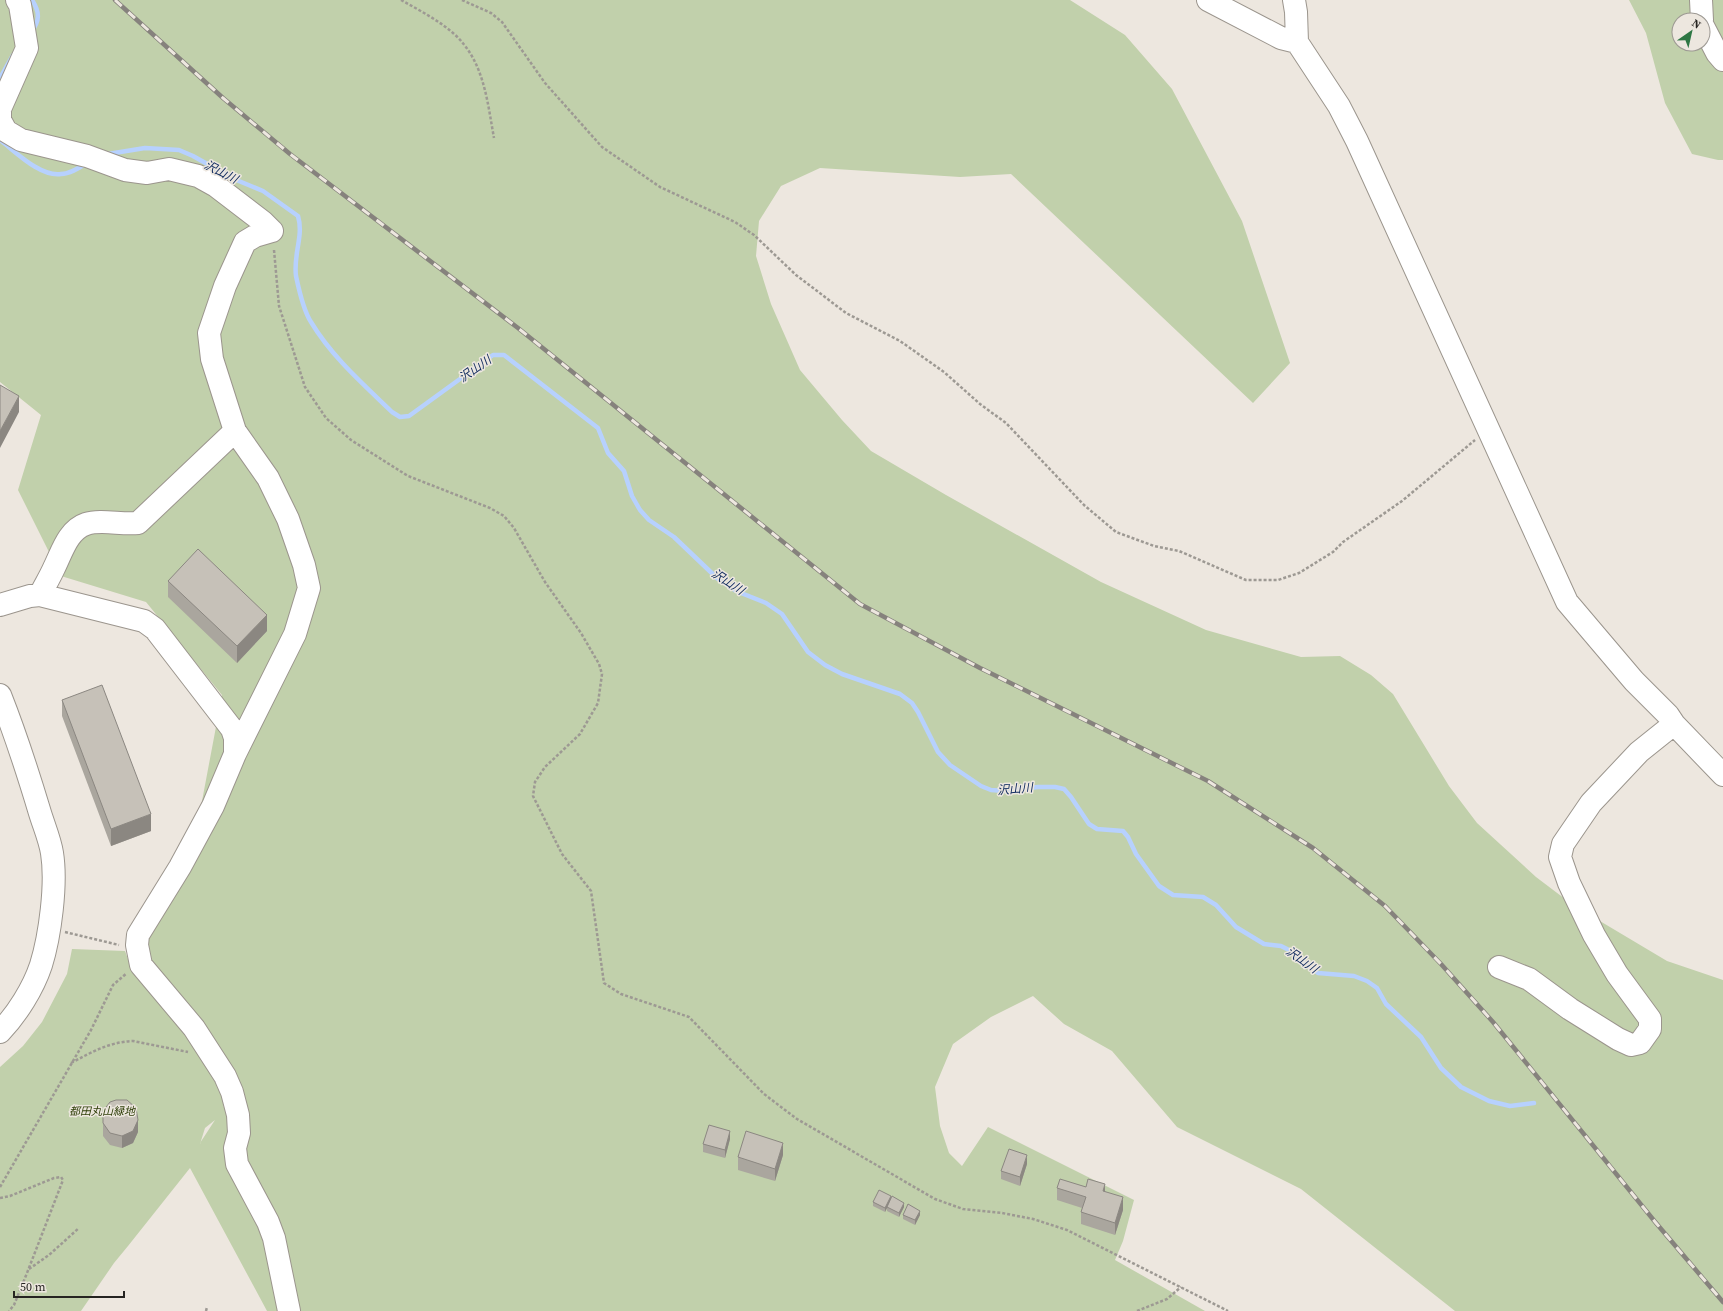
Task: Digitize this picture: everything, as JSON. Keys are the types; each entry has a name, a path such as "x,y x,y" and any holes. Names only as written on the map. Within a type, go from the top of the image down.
{"street":[{"path":"17,0 20,5 26,40 16,75 0,108 0,120 6,131 21,140 94,159 125,170 147,173 169,169 198,176 216,186 264,222 272,231 255,236 245,242 225,286 209,334 212,359 235,431 268,478 288,519 304,565 309,588 295,634 234,754 213,806 180,867 138,935 138,945 141,965 194,1028 208,1055 225,1076 232,1092 238,1115 239,1133 235,1148 237,1164 268,1222 274,1238 289,1311"},
{"path":"1208,0 1281,38 1297,42"},
{"path":"1294,0 1297,42 1339,106 1353,134 1567,602 1634,681 1668,715 1674,724 1723,775"},
{"path":"1702,0 1702,12"},
{"path":"1711,41 1717,53 1723,60"},
{"path":"40,595 69,536 76,530 85,524 99,522 124,524 138,523 235,431"},
{"path":"0,605 30,596 40,595 144,621 155,629 232,729 235,738 234,754"},
{"path":"0,695 52,853 53,883 50,918 41,965 28,994 0,1032"},
{"path":"1499,967 1529,979 1570,1009 1618,1039 1630,1045 1640,1043 1650,1029 1650,1019 1617,974 1594,935 1569,883 1560,857 1563,844 1591,803 1639,752 1674,724"}],"path":[{"path":"401,0 432,18 454,34 470,53 483,81 494,138"},
{"path":"462,0 491,13 502,22 545,83 602,147 660,187 735,222 754,235 796,275 846,313 900,342 944,372 980,404 1006,423 1084,505 1116,532 1154,546 1179,551 1246,580 1278,580 1299,573 1333,552 1343,542 1402,501 1474,440 1487,426"},
{"path":"272,231 278,306 305,387 326,418 351,440 408,476 490,508 504,516 514,528 545,582 581,633 599,664 602,674 598,703 580,734 545,767 535,782 533,796 562,854 591,891 604,983 621,994 689,1017 764,1094 792,1115 934,1199 963,1209 1002,1213 1033,1219 1067,1230 1228,1311"},
{"path":"64,932 119,945"},
{"path":"0,1187 91,1030 112,985 125,974"},
{"path":"71,1064 106,1046 124,1042 138,1042 208,1055"},
{"path":"0,1198 10,1196 54,1178 61,1177 63,1180 29,1269 14,1305 9,1311"},
{"path":"29,1269 55,1250 79,1228"},
{"path":"1137,1311 1167,1299 1181,1287"},
{"path":"206,1311 208,1307"}],"green space":[{"name":"都田丸山緑地","path":"0,0 1070,0 1125,35 1172,89 1242,221 1290,363 1253,403 1011,174 960,177 820,168 781,186 759,221 756,256 771,304 800,370 842,420 871,451 1101,582 1206,630 1301,657 1340,656 1371,675 1393,694 1449,786 1477,823 1536,877 1573,905 1667,961 1723,980 1723,1311 1455,1311 1301,1189 1177,1127 1112,1051 1064,1024 1033,996 991,1017 953,1044 935,1087 940,1126 949,1153 962,1166 988,1127 1134,1200 1123,1241 1115,1260 1205,1311 267,1311 190,1168 114,1263 81,1311 0,1311 0,1067 23,1046 42,1022 67,974 72,949 125,951 135,975 211,1065 224,1102 223,1107 236,1087 211,1034 155,982 139,939 199,817 222,695 146,602 61,576 18,490 41,415 0,382","holes":["215,1120 201,1142 205,1128"]},
{"path":"1629,0 1723,0 1723,160 1692,154 1665,103 1646,33"}],"building":[{"path":"0,385 19,396 0,431"},
{"path":"198,549 267,615 237,646 168,581"},
{"path":"102,685 151,814 111,829 62,700"},
{"path":"116,1100 127,1100 136,1108 138,1120 133,1131 122,1136 110,1133 103,1123 103,1111 110,1102"},
{"path":"709,1125 730,1131 725,1150 703,1144"},
{"path":"746,1131 783,1143 775,1169 738,1157"},
{"path":"1009,1149 1027,1155 1020,1177 1001,1171"},
{"path":"1060,1179 1086,1187 1088,1179 1105,1184 1103,1191 1123,1197 1115,1223 1081,1212 1086,1197 1057,1188"},
{"path":"879,1190 891,1196 885,1208 873,1202"},
{"path":"892,1196 904,1203 899,1213 887,1207"},
{"path":"908,1204 920,1211 915,1220 903,1215"}],"waterway":[{"name":"沢山川","path":"31,32 36,24 38,16 38,12 32,0"},
{"name":"沢山川","path":"0,78 13,55"},
{"name":"沢山川","path":"0,140 29,163 45,172 53,174 68,173 87,163"},
{"name":"沢山川","path":"108,154 145,148 179,150 193,156 234,179 263,191 298,216 300,231 295,268 302,300 308,317 328,347 392,412 400,417 409,416 493,355 504,355 598,428 608,453 624,471 632,496 640,510 649,520 674,537 718,579 736,591 766,603 782,614 808,652 825,665 842,674 900,694 912,703 938,752 950,765 981,786 991,790 1004,791 1038,787 1055,787 1064,789 1089,824 1097,829 1123,831 1128,837 1136,854 1159,886 1173,895 1203,897 1216,905 1236,927 1264,944 1281,946 1293,952 1304,963 1318,973 1354,976 1367,981 1377,988 1386,1004 1421,1037 1441,1068 1461,1087 1489,1101 1510,1106 1534,1103"}],"railway":[{"path":"115,0 223,98 290,154 518,328 860,604 980,668 1208,781 1313,848 1385,906 1441,964 1493,1022 1656,1223 1723,1302"}]}
